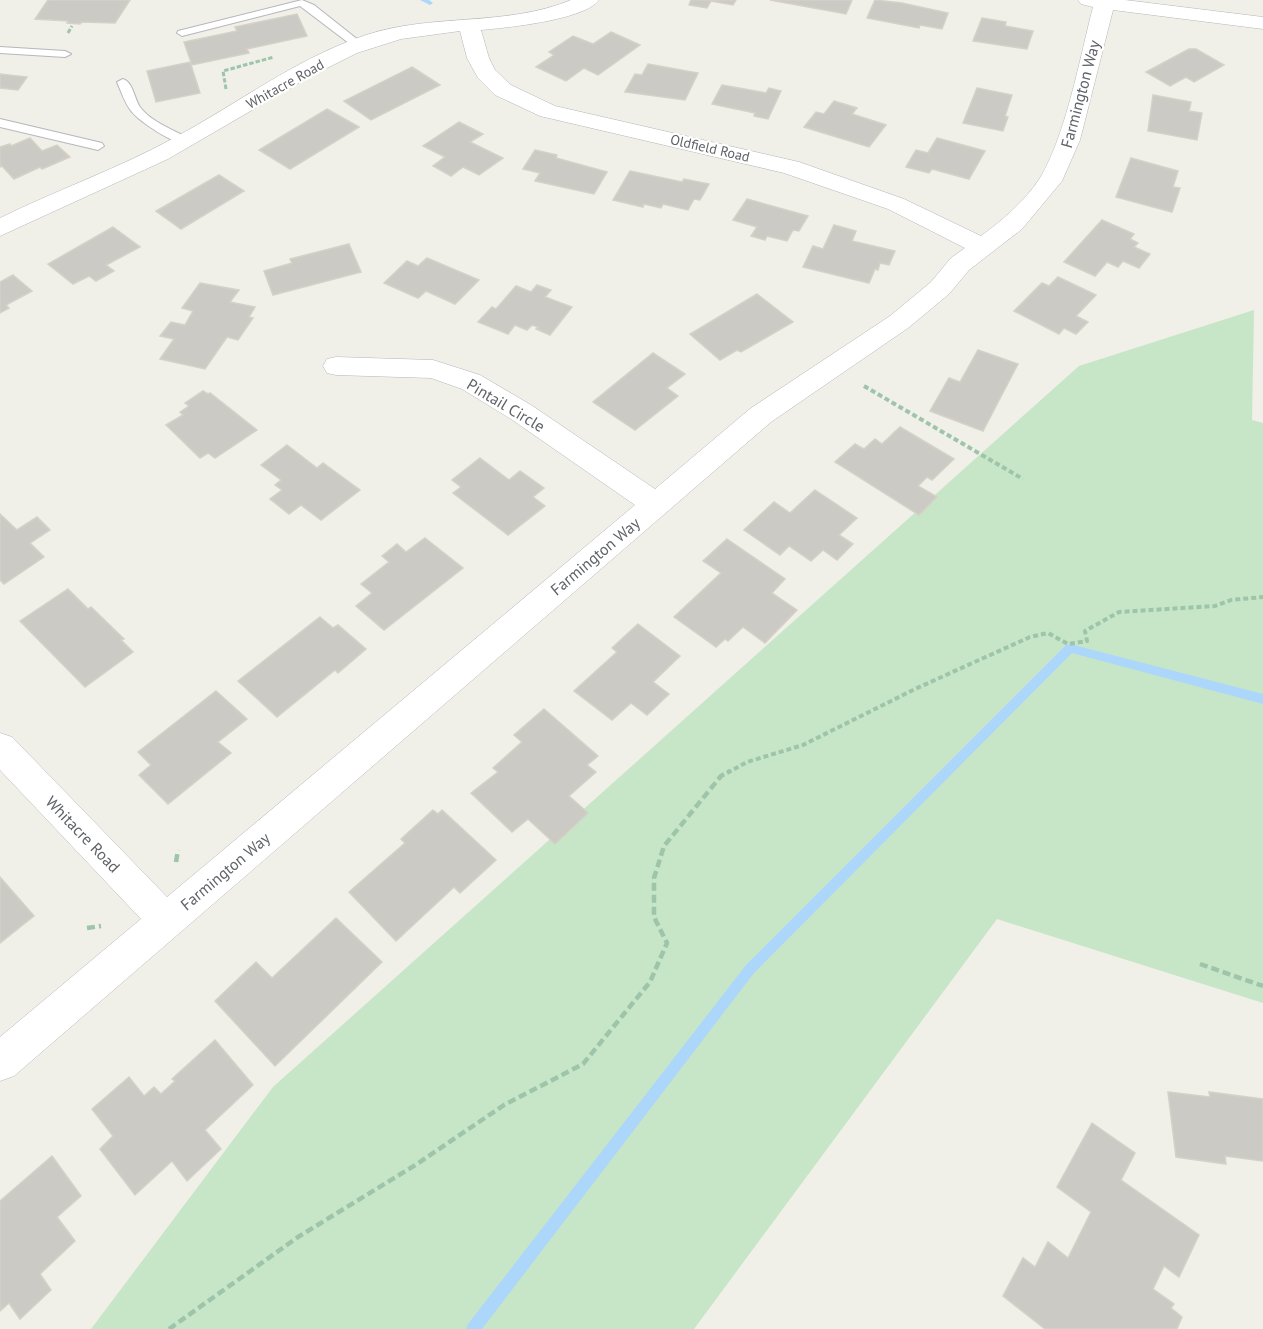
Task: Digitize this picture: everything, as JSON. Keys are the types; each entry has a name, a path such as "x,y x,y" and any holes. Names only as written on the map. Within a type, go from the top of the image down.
{"street":[{"name":"Whitacre Road","path":"0,228 141,165 358,45 403,32 536,16 589,0"},
{"path":"1099,1 1263,23"},
{"name":"Farmington Way","path":"0,1062 761,415 899,322 940,288 960,264 1014,224 1050,181 1069,140 1099,1"},
{"name":"Oldfield Road","path":"469,24 477,58 486,74 504,90 548,111 791,167 896,204 983,247"},
{"name":"Pintail Circle","path":"336,366 433,369 471,382 521,412 655,504"},
{"name":"Whitacre Road","path":"0,747 166,921"}],"lane":[{"path":"182,33 301,3 310,7 358,45"},
{"path":"0,50 65,54"},
{"path":"123,82 135,109 146,120 184,141"},
{"path":"0,123 98,147"}],"path":[{"path":"68,33 72,26"},
{"path":"864,386 1023,479"},
{"path":"169,1329 298,1237 417,1164 504,1104 583,1064 651,982 667,943 654,917 654,878 664,846 721,776 747,762 803,745 915,689 1030,637 1048,633 1068,644 1087,641 1085,632 1119,612 1215,606 1231,600 1263,597"},
{"path":"176,862 178,850"},
{"path":"87,928 101,926"},
{"path":"1200,964 1263,986"}],"green space":[{"path":"1254,310 1252,420 1263,423 1263,1003 997,919 694,1329 91,1329 273,1087 1079,366"}],"building":[{"path":"48,0 130,0 115,23 82,22 80,24 35,19"},
{"path":"691,0 736,0 733,5 711,1 707,8 689,5"},
{"path":"770,0 852,0 846,14"},
{"path":"875,0 948,13 942,29 920,25 919,28 867,18"},
{"path":"297,14 307,36 247,49 249,53 192,65 184,42 237,31 235,27"},
{"path":"982,18 1006,22 1005,26 1033,31 1027,49 973,41"},
{"path":"611,32 640,45 598,75 584,68 566,81 536,67 554,55 549,52 573,36 593,44"},
{"path":"1189,49 1196,49 1224,65 1194,82 1186,77 1170,86 1146,72"},
{"path":"190,62 200,93 156,102 147,71"},
{"path":"648,64 698,73 685,100 625,92 635,74 642,75"},
{"path":"412,67 440,85 371,120 344,101"},
{"path":"0,74 27,77 18,90 0,88"},
{"path":"722,85 766,93 769,88 781,91 768,119 754,116 755,113 712,104"},
{"path":"977,88 1012,95 1003,131 963,123"},
{"path":"1153,95 1191,102 1189,111 1202,113 1197,140 1148,131"},
{"path":"834,101 857,108 852,114 886,125 869,147 804,127 816,112 824,114"},
{"path":"327,109 359,127 290,169 259,150"},
{"path":"459,122 483,134 470,142 503,158 479,175 463,167 451,176 433,166 445,157 423,146"},
{"path":"30,138 42,151 57,145 70,157 14,179 2,166 0,167 0,147 10,144 11,146"},
{"path":"937,138 985,151 969,179 932,169 929,173 906,167 916,150 928,153"},
{"path":"535,150 607,172 594,194 535,181 540,173 523,169"},
{"path":"1131,158 1178,171 1173,187 1180,188 1172,212 1116,197"},
{"path":"630,171 682,182 684,179 709,184 700,200 694,199 688,210 663,204 661,208 644,204 643,207 613,200"},
{"path":"219,175 244,191 181,229 156,211"},
{"path":"747,199 808,216 799,231 793,230 787,241 767,236 765,240 751,236 757,227 733,220"},
{"path":"1102,220 1134,234 1130,239 1138,243 1134,247 1150,254 1139,268 1123,261 1118,267 1107,262 1095,276 1064,262"},
{"path":"834,225 856,231 852,241 895,251 889,265 880,263 869,283 803,267 813,246 823,249"},
{"path":"113,227 140,247 106,265 114,271 96,281 89,276 73,284 48,264"},
{"path":"349,244 361,272 273,295 264,271 292,263 290,259"},
{"path":"427,258 479,280 455,304 426,291 418,298 384,283 407,261 418,266"},
{"path":"13,275 32,291 6,305 9,308 0,313 0,282"},
{"path":"1058,277 1096,295 1076,316 1088,322 1076,334 1064,328 1059,334 1014,311 1042,283 1049,286"},
{"path":"200,283 239,290 230,302 255,307 249,317 253,318 238,340 227,337 205,369 160,359 174,339 160,336 171,322 185,325 193,311 182,308"},
{"path":"537,285 551,290 545,297 572,307 550,335 532,325 527,330 515,325 508,334 478,322 492,307 496,309 516,286 531,292"},
{"path":"757,294 793,322 741,352 737,350 720,360 690,334"},
{"path":"978,350 1018,364 983,431 930,411 949,378 960,382"},
{"path":"653,353 685,374 667,388 678,396 635,430 593,402"},
{"path":"203,391 210,393 257,430 215,458 208,453 200,458 166,425 183,415 180,412 189,406 185,403"},
{"path":"900,427 954,459 932,480 927,477 918,486 937,497 919,515 835,462 855,444 864,449 875,439 882,444"},
{"path":"287,445 317,468 323,463 360,490 321,520 301,505 289,514 270,499 282,490 275,485 281,480 261,465"},
{"path":"480,458 509,480 520,471 544,488 533,497 545,506 508,535 453,493 461,487 452,480"},
{"path":"815,490 857,518 839,535 853,544 837,560 823,550 811,561 789,546 780,555 744,530 774,502 790,513"},
{"path":"0,514 17,530 37,517 50,530 30,543 44,557 4,584 0,580"},
{"path":"425,538 463,568 384,630 356,606 372,593 361,584 389,562 382,556 397,544 406,552"},
{"path":"727,539 785,579 772,593 797,610 765,643 743,627 728,641 725,639 716,647 674,617 721,573 703,561"},
{"path":"68,589 88,609 91,607 124,639 121,640 133,652 85,687 20,621"},
{"path":"320,617 333,628 338,625 366,649 338,673 335,670 277,717 238,681"},
{"path":"638,624 680,656 653,682 669,694 647,715 631,703 612,720 574,691 617,652 612,648"},
{"path":"216,691 247,719 218,742 231,753 168,804 139,775 151,765 138,752"},
{"path":"544,709 598,756 587,765 596,772 569,796 588,813 555,844 528,819 512,832 471,793 498,772 493,768 522,742 514,735"},
{"path":"433,810 438,814 442,810 496,860 460,893 454,887 396,941 349,892 405,843 401,839"},
{"path":"0,877 34,916 0,943"},
{"path":"336,918 382,962 275,1066 215,1001 256,962 272,978"},
{"path":"215,1040 253,1085 205,1130 221,1149 187,1181 172,1161 135,1195 100,1149 113,1136 92,1109 129,1077 144,1096 154,1087 161,1094 175,1081 172,1079"},
{"path":"1168,1092 1210,1097 1209,1092 1263,1099 1263,1161 1225,1156 1226,1164 1176,1157"},
{"path":"1092,1123 1135,1153 1121,1180 1199,1235 1179,1277 1164,1266 1153,1289 1174,1304 1171,1308 1182,1317 1177,1329 1045,1329 1003,1296 1023,1258 1035,1267 1048,1242 1068,1258 1091,1212 1057,1187"},
{"path":"52,1156 81,1196 57,1217 75,1241 40,1274 51,1290 20,1319 9,1303 0,1311 0,1201"}],"waterway":[{"path":"423,0 430,3"},
{"path":"473,1329 750,969 1070,648 1263,699"}]}
